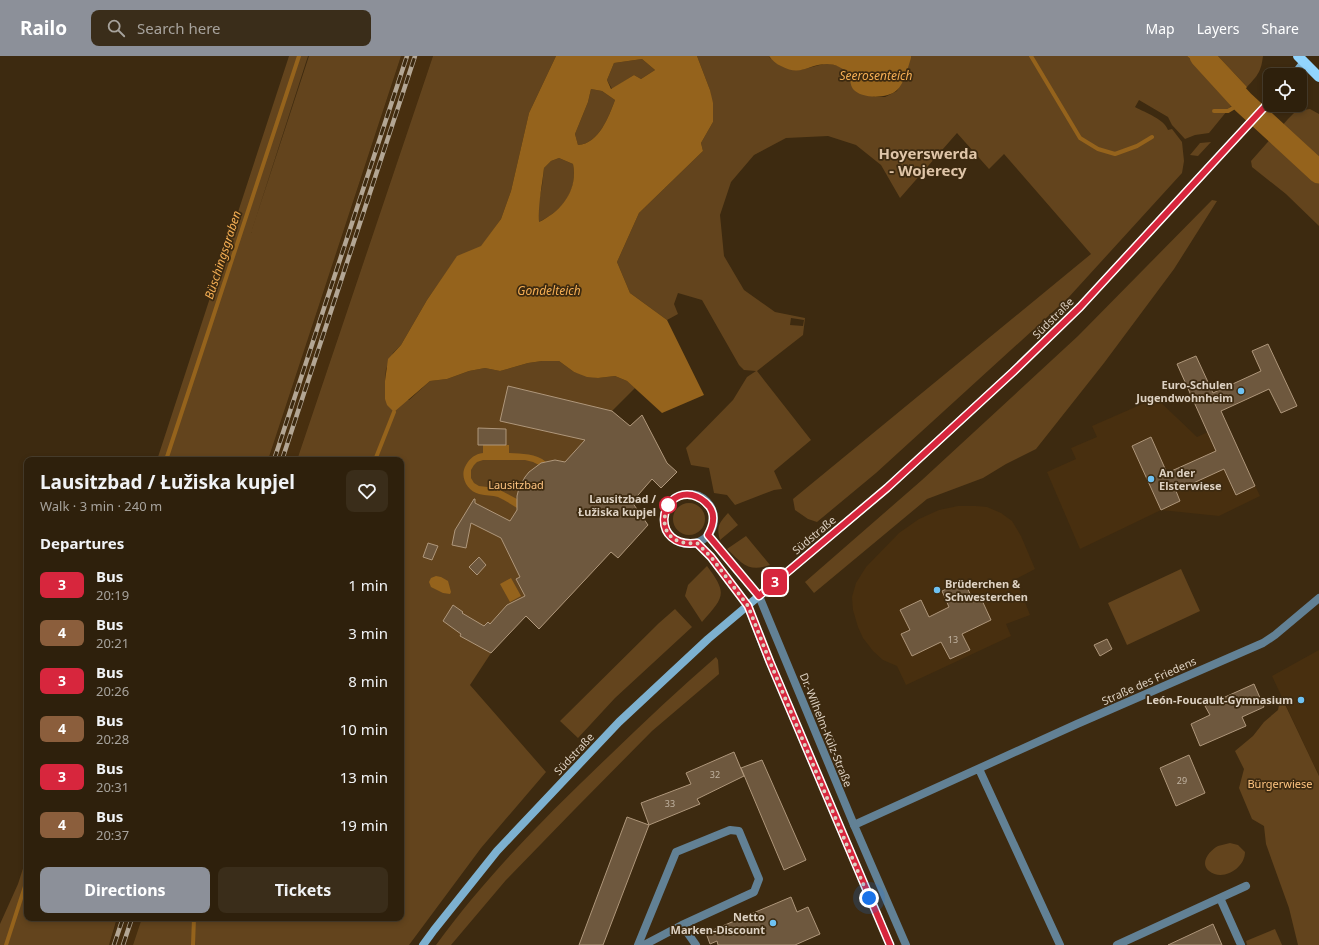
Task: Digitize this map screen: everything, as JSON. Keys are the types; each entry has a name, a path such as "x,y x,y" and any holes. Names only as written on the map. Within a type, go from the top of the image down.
{"main road":[{"path":"1298,68 1304,58 1319,77"},
{"name":"Südstraße","path":"423,945 497,851 619,722 708,639 887,488 1013,372 1080,307 1263,109"}],"street":[{"path":"688,495 698,496 705,501 711,509 713,516 712,527 708,535 697,543 687,544 677,541 668,533 664,521 665,513 669,504 679,496 688,495"},
{"name":"Dr.-Wilhelm-Külz-Straße","path":"708,535 759,596 904,944"},
{"path":"697,543 711,557 748,606 782,691 890,945"},
{"name":"Straße des Friedens","path":"854,825 1077,724 1263,643 1319,598"},
{"path":"979,769 1060,945"},
{"path":"638,945 676,852 730,830 739,831 760,879 754,892 682,925 644,945"},
{"path":"1117,945 1246,886"},
{"path":"1220,898 1241,945"},
{"path":"682,925 696,945"}],"shaded area":[{"path":"401,56 433,56 298,457 269,457"},
{"name":"An der Elsterwiese","path":"1156,398 1197,437 1226,424 1260,496 1219,516 1161,510 1080,549 1047,472 1076,459 1071,448 1097,437 1092,426"},
{"name":"Brüderchen & Schwesterchen","path":"958,506 987,507 1001,513 1012,521 1021,536 1035,569 1016,579 1030,615 1006,624 1011,636 906,685 897,666 883,660 873,651 863,638 853,610 852,597 856,583 866,567 899,533 919,519 939,510"},
{"name":"León-Foucault-Gymnasium","path":"1319,650 1319,776 1272,676"},
{"path":"117,921 141,921 133,945 109,945"}],"green space":[{"path":"289,56 308,56 251,233 309,56 401,56 269,457 158,457"},
{"path":"433,56 556,56 529,113 511,191 501,219 481,247 457,257 427,300 401,345 393,353 386,369 385,381 385,399 409,400 430,381 447,379 469,371 485,368 500,371 528,363 542,361 559,361 574,372 598,378 615,376 627,381 635,388 612,411 630,426 642,415 667,463 632,502 648,525 618,558 611,552 539,629 525,616 491,653 470,685 546,772 481,848 409,945 133,945 141,921 404,921 404,457 298,457"},
{"path":"697,56 769,56 770,58 801,70 827,63 842,67 850,74 850,81 874,97 885,97 897,91 911,56 1187,56 1236,100 1209,133 1195,135 1185,139 1172,125 1168,117 1139,100 1135,107 1159,119 1168,130 1172,129 1182,142 1184,161 1182,173 1068,298 876,473 817,522 808,519 795,510 793,499 1091,254 1004,154 989,169 957,133 900,198 881,165 856,145 828,136 786,138 754,155 731,182 720,215 724,256 744,290 775,312 805,318 803,335 757,371 811,440 774,471 782,489 774,490 735,505 727,495 714,493 709,468 691,465 686,448 733,400 747,377 756,371 744,370 739,365 702,300 678,293 674,304 678,314 667,320 630,293 617,262 639,213 703,151 701,143 713,122 710,90","holes":["791,318 804,320 803,326 790,325"]},
{"path":"1218,56 1263,56 1258,73 1247,87"},
{"path":"642,59 655,70 641,79 634,75 612,89 607,80 614,63"},
{"path":"591,89 602,91 615,100 610,114 597,135 592,140 578,145 575,134 588,102"},
{"path":"1307,109 1310,109 1319,114 1319,226 1286,194 1252,167 1251,161 1295,112 1307,112"},
{"path":"1211,142 1198,156 1190,155 1200,143"},
{"path":"559,158 573,164 574,174 571,192 555,212 539,222 539,200 544,168 551,161"},
{"path":"1212,200 1217,201 1174,269 1104,363 1036,449 1006,464 983,478 927,499 814,593 805,582 922,480 1078,336"},
{"path":"686,503 692,503 701,507 705,519 701,531 692,535 686,535 677,531 673,522 673,516 677,507"},
{"path":"728,513 738,525 720,540 718,528"},
{"path":"746,536 770,565 756,568 751,567 741,562 727,549"},
{"path":"707,566 718,583 721,595 715,607 702,622 685,596 688,585"},
{"path":"1181,569 1200,611 1127,645 1108,603"},
{"path":"675,609 692,627 615,698 578,738 560,721"},
{"path":"716,657 718,660 719,674 652,731 506,880 451,945 436,945 455,919 518,846 648,718"},
{"name":"Bürgerwiese","path":"1281,696 1319,776 1319,945 1298,945 1289,908 1266,844 1264,826 1252,819 1239,788 1244,769 1235,751 1253,736 1264,722 1278,710"},
{"path":"1230,843 1238,845 1245,852 1241,863 1232,872 1227,874 1215,874 1209,871 1206,868 1205,861 1212,850 1218,846"},
{"path":"24,865 24,921 116,921 109,945 0,945 0,924 18,884"},
{"path":"1275,929 1282,945 1247,945 1246,941"}],"water":[{"name":"Gondelteich","path":"556,56 697,56 710,90 713,103 713,122 701,143 703,151 639,213 617,262 630,293 667,320 704,395 662,413 627,381 615,376 598,378 587,377 574,372 559,361 542,361 528,363 500,371 485,368 469,371 447,379 430,381 394,412 387,405 385,399 385,381 388,359 401,345 427,300 457,256 481,246 501,219 511,191 529,113","holes":["642,59 655,70 641,79 634,75 611,89 607,80 614,63","591,89 602,91 615,100 610,114 597,135 592,140 578,145 575,134 588,102","559,158 573,164 573,182 571,191 561,206 555,212 539,222 544,168 551,161"]},
{"name":"Seerosenteich","path":"769,56 911,56 911,58 904,80 897,90 887,95 875,97 862,95 853,89 850,82 850,74 837,66 827,64 794,70 779,65"},
{"path":"1187,56 1218,56 1247,87 1236,100"},
{"path":"483,445 509,445 509,453 533,455 546,462 539,465 525,460 483,460 474,465 471,470 471,478 474,483 479,486 496,488 517,499 517,508 498,497 482,495 471,490 465,482 463,474 464,469 469,460 478,454 483,453"},
{"path":"436,576 448,581 451,592 450,594 443,593 431,587 429,582 431,578"},
{"path":"511,578 521,596 510,602 500,584"}],"building":[{"path":"1268,344 1297,406 1281,413 1269,389 1221,411 1255,486 1236,495 1224,469 1176,491 1180,501 1161,510 1132,446 1151,437 1167,473 1216,451 1177,364 1196,356 1213,393 1261,371 1252,351"},
{"name":"Lausitzbad","path":"508,386 612,411 630,426 642,415 667,463 677,472 661,488 652,479 632,502 648,525 618,558 611,552 539,629 526,616 491,653 460,636 461,634 443,621 453,605 463,612 462,613 484,626 488,622 490,624 507,605 525,596 516,579 520,577 501,538 471,523 466,548 452,545 455,530 474,499 475,503 510,521 517,510 517,496 519,488 529,472 541,463 555,460 565,462 585,440 500,421"},
{"path":"478,428 506,429 506,445 478,445"},
{"path":"428,543 438,546 432,560 423,557"},
{"path":"479,557 486,565 477,575 469,567"},
{"path":"964,581 973,600 980,596 991,620 962,634 970,650 950,659 941,642 912,656 901,634 910,630 900,610 921,600 929,617 949,607 942,591"},
{"path":"1107,639 1112,649 1100,656 1094,645"},
{"path":"1254,684 1264,707 1242,717 1246,726 1200,746 1191,724 1210,715 1205,706"},
{"path":"734,752 744,776 697,799 700,804 649,825 641,803 691,784 686,773"},
{"path":"1189,755 1205,793 1176,806 1160,768"},
{"path":"762,760 806,860 784,870 741,768"},
{"path":"627,817 649,825 603,945 579,945"},
{"name":"Netto Marken-Discount","path":"791,897 797,912 808,907 820,934 795,945 718,945 717,941 710,944 706,933"},
{"path":"1213,924 1222,945 1168,945"}],"waterway":[{"name":"Büschingsgraben","path":"167,457 299,56"},
{"name":"Büschingsgraben","path":"1031,56 1080,138 1098,149 1115,154 1137,146 1152,137"},
{"path":"1201,56 1243,102 1319,172"},
{"name":"Büschingsgraben","path":"1214,111 1228,111 1243,102"},
{"path":"376,457 394,412"},
{"name":"Büschingsgraben","path":"6,945 24,889"},
{"path":"193,945 194,921"}],"railway":[{"path":"275,457 407,56"},
{"path":"283,457 415,56"},
{"path":"114,945 122,921"},
{"path":"123,945 131,921"}],"bus line":[{"name":"3","path":"890,945 863,885 748,606 711,557 697,543 687,544 677,541 668,533 664,521 665,513 669,504 679,496 688,495 698,496 705,501 711,509 713,516 712,527 708,535 759,596 790,568 887,488 1013,372 1080,307 1263,109"}],"place":[{"name":"Euro-Schulen Jugendwohnheim","path":"1241,391"},
{"name":"An der Elsterwiese","path":"1151,479"},
{"name":"Lausitzbad / Łužiska kupjel","path":"668,505"},
{"name":"Brüderchen & Schwesterchen","path":"937,590"},
{"name":"León-Foucault-Gymnasium","path":"1301,700"},
{"name":"Netto Marken-Discount","path":"773,923"}],"district":[{"name":"Hoyerswerda - Wojerecy","path":"928,162"}],"route":[{"path":"668,505 669,504 665,513 664,521 668,533 677,541 687,544 697,543 711,557 748,606 869,898"}]}
